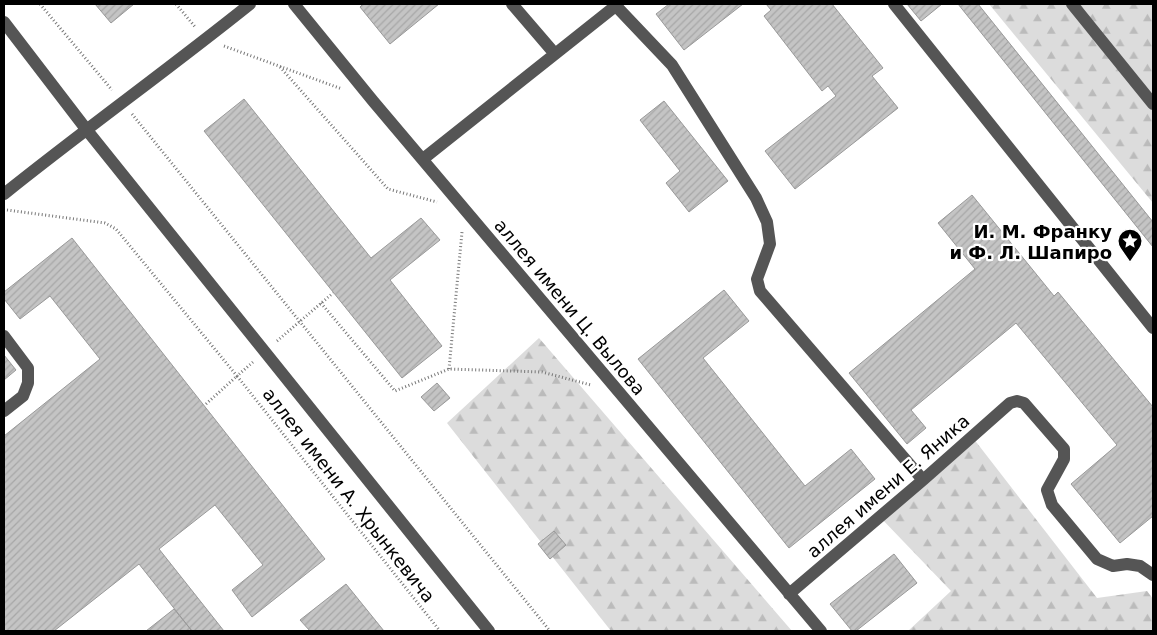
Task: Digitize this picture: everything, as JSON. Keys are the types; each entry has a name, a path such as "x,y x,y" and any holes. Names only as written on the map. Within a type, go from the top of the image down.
{"street":[{"path":"4,194 250,4"},
{"name":"аллея имени Ц. Вылова","path":"294,4 464,209 821,631"},
{"path":"512,4 555,54"},
{"path":"894,4 1153,328"},
{"path":"1072,4 1153,104"},
{"path":"423,159 617,5 672,66 756,198 767,222 770,244 757,279 760,291 923,480"},
{"path":"4,22 86,129 489,631"},
{"path":"4,336 28,368 28,383 23,396 4,411"},
{"name":"аллея имени Е. Яника","path":"789,594 1010,403 1017,400 1024,403 1064,448 1064,459 1047,490 1052,504 1097,559 1113,566 1127,564 1140,566 1153,575"}],"path":[{"path":"40,4 123,103 550,631"},
{"path":"176,4 205,39 345,91"},
{"path":"280,67 388,189 464,209 449,369"},
{"name":"аллея имени А. Хрынкевича","path":"4,210 105,223 116,229 237,376 440,631"},
{"path":"206,404 333,292"},
{"path":"320,303 395,391 449,369 542,372 594,386"}],"green space":[{"path":"989,4 1153,4 1153,203"},
{"path":"539,338 792,631 611,631 447,423"},
{"path":"970,434 1097,598 1147,591 1153,599 1153,631 908,631 951,591 879,516"}],"building":[{"path":"95,4 134,4 111,23"},
{"path":"363,4 439,4 390,44 360,7"},
{"path":"669,4 743,4 684,50 656,14"},
{"path":"766,4 832,4 883,68 872,76 898,108 795,189 765,151 836,96 828,86 822,91 764,16 771,10"},
{"path":"907,4 942,4 921,21"},
{"path":"958,4 978,4 1153,222 1153,247"},
{"path":"244,99 371,258 421,218 440,240 390,280 442,346 402,378 204,131"},
{"path":"664,101 728,181 689,212 666,183 680,171 640,120"},
{"path":"972,195 1054,296 1058,292 1153,407 1153,516 1120,543 1071,484 1117,445 1016,323 911,410 926,428 907,444 849,373 975,269 938,223"},
{"path":"72,238 325,559 252,617 232,590 263,565 215,505 159,549 224,631 192,631 139,564 54,631 4,631 4,436 100,359 50,296 20,319 4,299 4,292"},
{"path":"724,290 749,321 703,358 805,486 851,449 875,479 789,548 638,359"},
{"path":"4,355 16,370 4,380"},
{"path":"437,383 450,398 434,411 421,397"},
{"path":"554,531 566,545 550,559 538,544"},
{"path":"894,554 917,583 856,631 852,631 830,604"},
{"path":"346,584 384,631 310,631 300,620"},
{"path":"174,609 192,631 146,631"}],"place":[{"name":"И. М. Франку и Ф. Л. Шапиро","path":"1130,262"}]}
